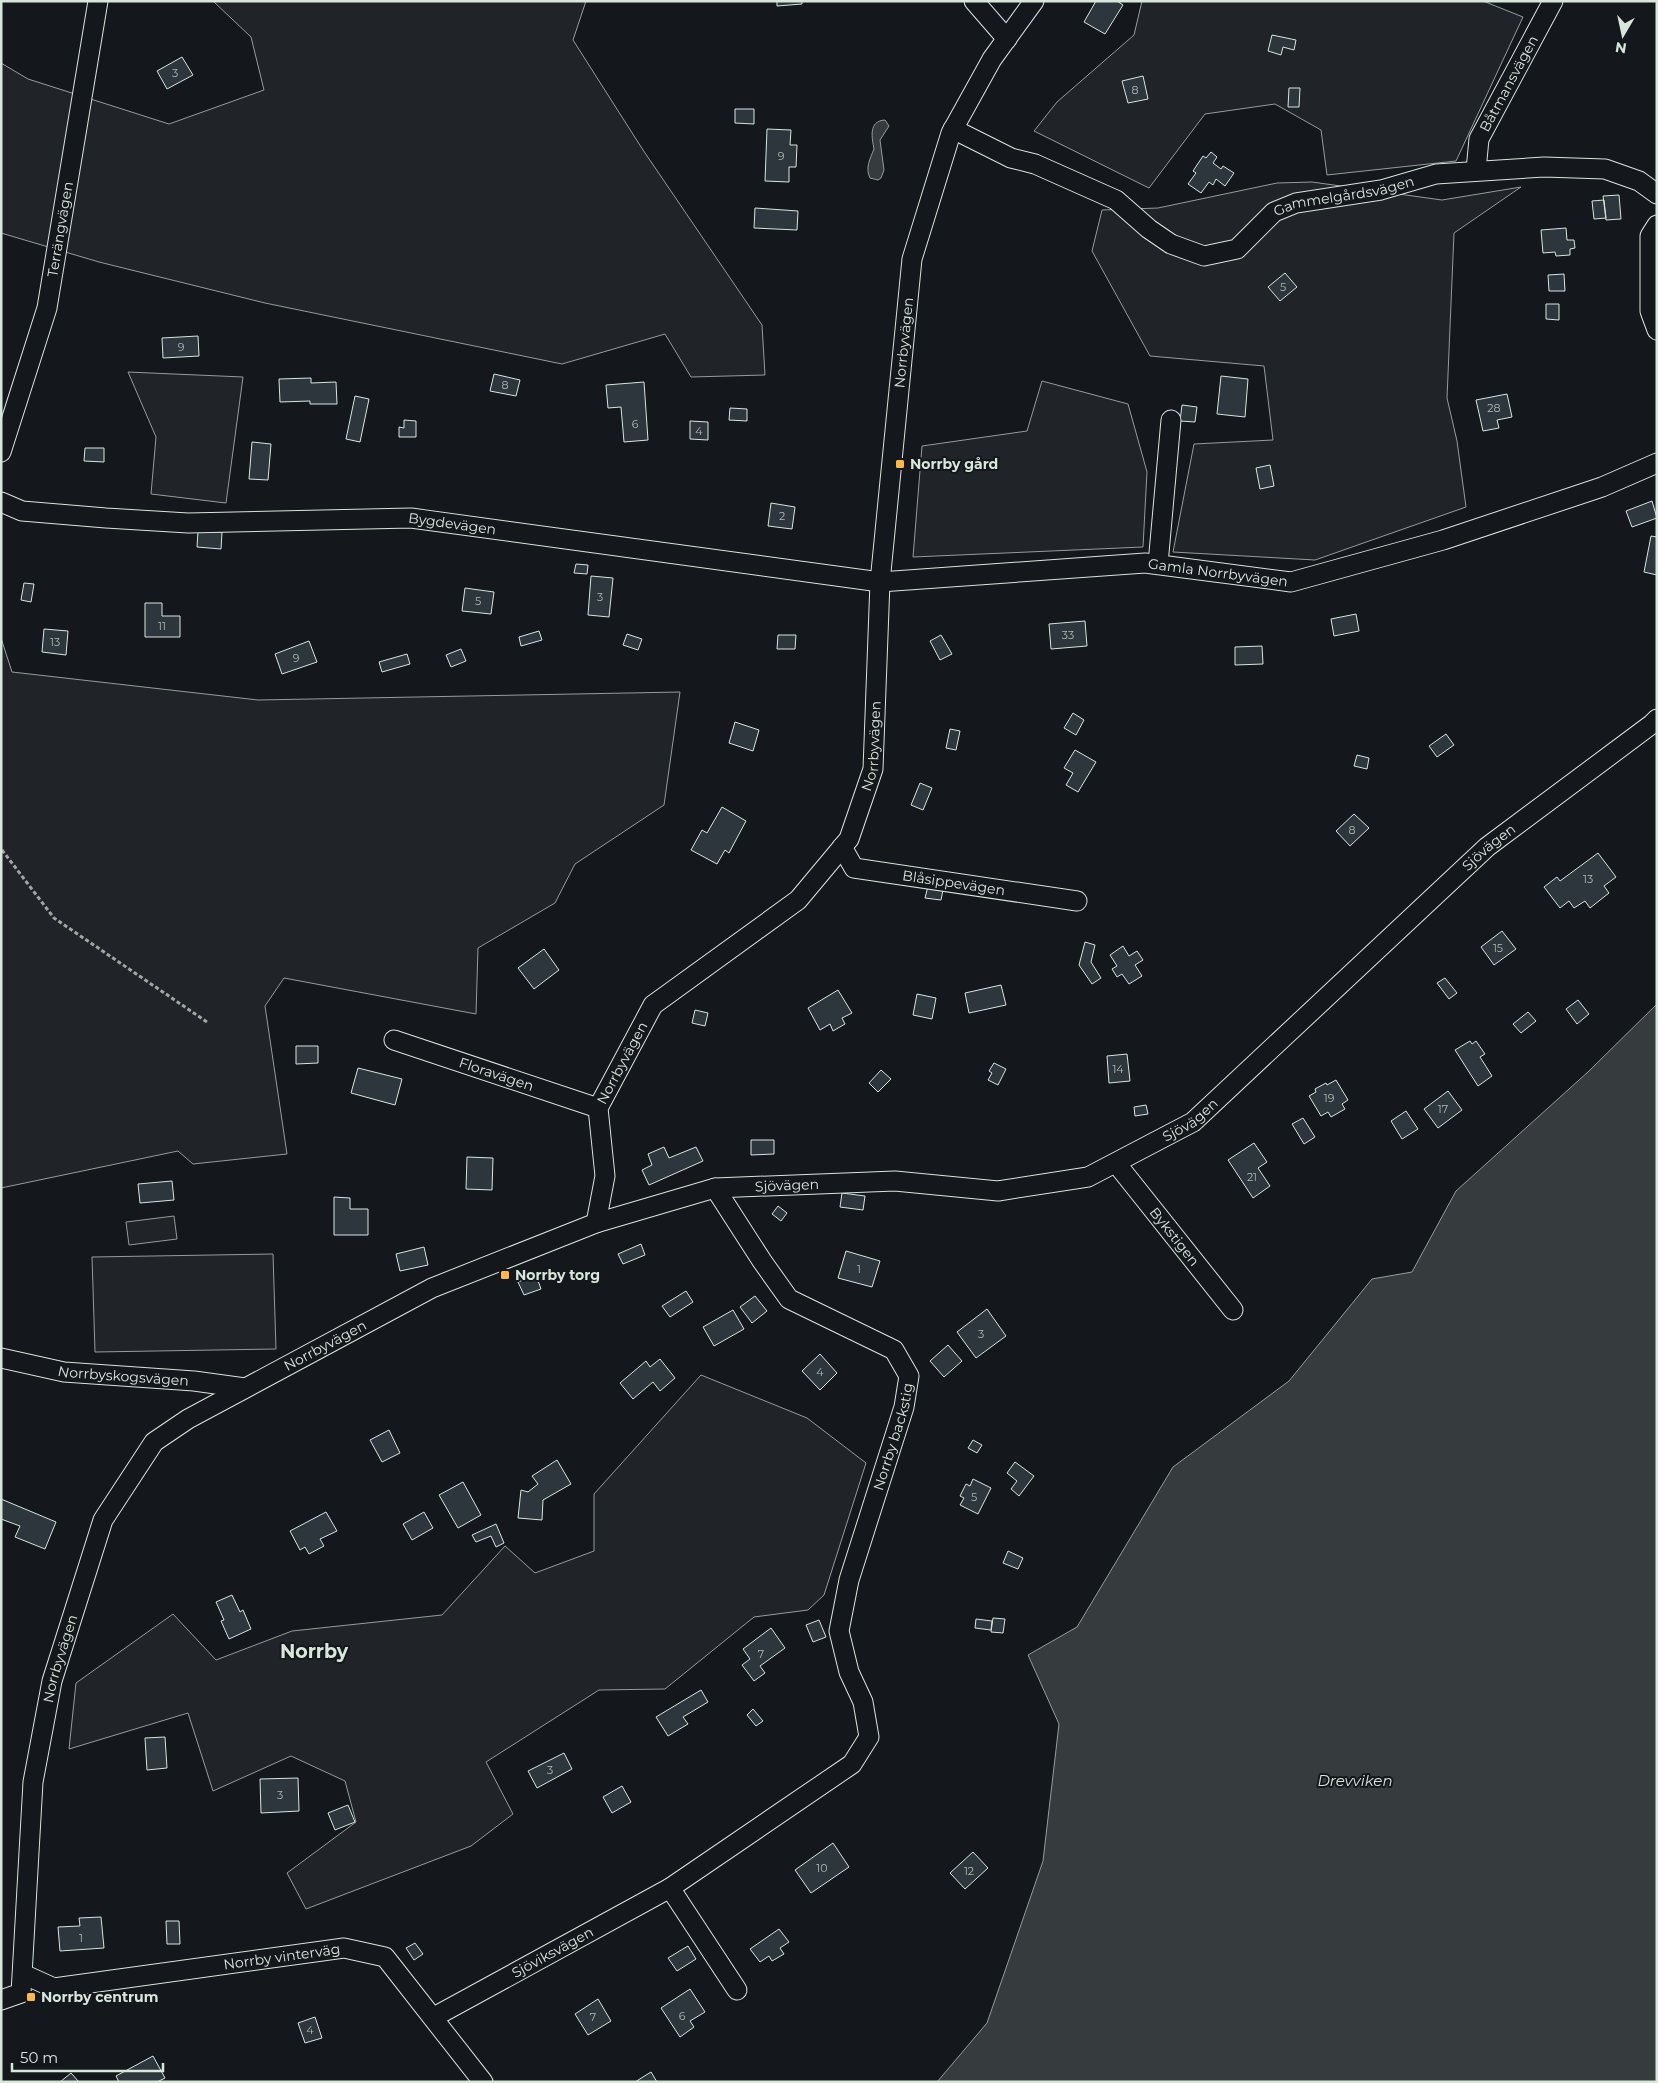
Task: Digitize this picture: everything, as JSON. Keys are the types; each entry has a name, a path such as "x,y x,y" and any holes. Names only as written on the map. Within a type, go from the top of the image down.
{"street":[{"name":"Terrängvägen","path":"1,452 47,308 98,1"},
{"path":"974,1 1007,39"},
{"name":"Norrbyvägen","path":"1,2000 21,1993 33,1782 52,1681 104,1520 154,1442 188,1419 432,1288 596,1223 605,1176 598,1108 654,1005 798,900 849,838 873,769 880,582 912,260 953,128 992,59 1034,1"},
{"name":"Båtmansvägen","path":"1476,170 1479,138 1553,1"},
{"name":"Gammelgårdsvägen","path":"953,128 1011,158 1035,164 1116,200 1149,229 1171,244 1204,256 1237,249 1274,212 1296,203 1381,190 1436,174 1544,167 1605,169 1639,181 1657,194"},
{"path":"1657,225 1650,236 1650,311 1657,330"},
{"path":"1158,564 1171,420"},
{"name":"Gamla Norrbyvägen","path":"880,582 1145,563 1291,582 1444,540 1602,487 1657,463"},
{"name":"Bygdevägen","path":"1,502 22,511 188,522 411,518 880,582"},
{"name":"Sjövägen","path":"596,1223 715,1188 895,1181 998,1192 1088,1177 1193,1122 1488,847 1657,719"},
{"name":"Blåsippevägen","path":"842,847 854,868 1077,900"},
{"name":"Floravägen","path":"394,1040 598,1108"},
{"name":"Bykstigen","path":"1116,1163 1233,1310"},
{"name":"Norrby backstig","path":"715,1188 788,1299 894,1350 909,1376 904,1407 849,1580 839,1631 849,1672 864,1702 869,1737"},
{"name":"Norrbyskogsvägen","path":"1,1358 64,1372 194,1381 245,1388"},
{"name":"Sjöviksvägen","path":"434,2017 670,1888 852,1764 869,1737"},
{"path":"670,1888 737,1990"},
{"name":"Norrby vinterväg","path":"22,1974 54,1988 344,1948 386,1957 483,2082"}],"path":[{"path":"2,850 54,918 207,1022"}],"shaded area":[{"path":"213,1 586,1 573,40 643,150 762,325 765,375 691,377 665,334 562,364 265,303 99,262 1,233 1,63 28,79 169,124 264,90 251,37"},
{"path":"1142,1 1483,1 1523,17 1456,161 1327,175 1321,130 1275,104 1205,114 1149,188 1034,131 1057,102 1134,35"},
{"path":"1312,182 1442,200 1521,187 1454,233 1447,398 1457,441 1466,507 1315,560 1173,552 1194,444 1273,440 1264,366 1150,356 1092,251 1102,210 1158,208 1277,183"},
{"path":"128,372 243,377 226,503 151,494 156,437"},
{"path":"1042,381 1128,404 1147,472 1143,547 913,557 922,446 1027,431"},
{"path":"1,638 12,672 258,700 680,692 664,805 575,864 555,903 478,948 476,1014 284,978 265,1006 287,1154 193,1164 178,1151 1,1188"},
{"path":"174,1216 177,1239 129,1245 126,1222"},
{"path":"273,1254 276,1349 95,1352 92,1257"},
{"path":"701,1375 807,1418 866,1463 824,1595 808,1610 754,1617 665,1689 599,1690 486,1762 513,1814 471,1846 306,1909 287,1873 356,1822 345,1781 291,1756 213,1791 188,1713 69,1749 76,1683 173,1614 216,1660 292,1631 442,1615 505,1546 535,1573 594,1551 594,1494"}],"water":[{"path":"885,120 889,126 880,140 884,170 881,178 878,180 870,178 868,167 874,149 872,131 876,123"},
{"name":"Drevviken","path":"1657,1004 1657,2082 937,2082 987,2023 1043,1861 1059,1724 1028,1655 1077,1627 1173,1467 1289,1381 1372,1279 1412,1272 1456,1191 1589,1071"}],"building":[{"path":"777,1 802,1 802,4 777,6"},
{"path":"1096,1 1117,1 1123,5 1105,34 1084,22"},
{"path":"1272,35 1296,40 1294,50 1283,47 1281,55 1268,51"},
{"path":"182,57 193,75 167,89 157,71"},
{"path":"1143,76 1148,99 1128,103 1122,81"},
{"path":"1289,88 1300,88 1299,107 1288,107"},
{"path":"735,109 754,109 754,124 735,123"},
{"path":"767,129 791,130 790,145 797,145 796,167 789,167 789,182 765,181"},
{"path":"1211,152 1217,157 1213,163 1221,169 1223,166 1234,173 1225,186 1216,179 1213,185 1209,182 1201,193 1188,184 1196,173 1193,171 1203,156 1206,158"},
{"path":"1619,195 1621,219 1606,220 1603,196"},
{"path":"1604,200 1606,218 1594,219 1592,201"},
{"path":"755,208 798,211 797,230 754,228"},
{"path":"1566,228 1567,240 1574,240 1575,248 1570,249 1570,255 1556,256 1555,252 1543,253 1541,230"},
{"path":"1285,273 1297,287 1280,301 1268,287"},
{"path":"1564,274 1565,291 1549,291 1548,275"},
{"path":"1546,304 1559,304 1559,320 1546,319"},
{"path":"198,336 199,356 163,358 162,338"},
{"path":"494,374 520,380 516,396 490,391"},
{"path":"1221,376 1248,379 1245,417 1217,414"},
{"path":"311,378 311,383 336,382 337,404 310,404 310,401 280,402 279,379"},
{"path":"644,382 648,440 624,442 621,407 608,408 606,385"},
{"path":"1507,394 1512,417 1497,420 1499,428 1483,431 1476,400"},
{"path":"355,396 369,399 360,442 346,439"},
{"path":"1182,405 1197,407 1195,422 1180,421"},
{"path":"730,408 747,409 747,421 729,420"},
{"path":"404,420 416,421 416,437 399,437 399,427 404,428"},
{"path":"690,421 708,422 708,440 690,439"},
{"path":"252,442 271,444 268,480 249,479"},
{"path":"85,448 104,448 104,462 84,461"},
{"path":"1270,465 1274,486 1260,489 1256,468"},
{"path":"1652,501 1657,518 1632,527 1626,511"},
{"path":"771,503 795,507 792,529 768,526"},
{"path":"198,531 222,532 221,549 197,547"},
{"path":"1651,536 1657,537 1657,575 1644,572"},
{"path":"576,564 588,565 587,574 574,573"},
{"path":"591,576 613,578 609,617 588,615"},
{"path":"24,583 34,584 31,602 21,600"},
{"path":"465,588 494,592 491,614 462,611"},
{"path":"145,603 162,603 162,616 180,616 180,637 145,637"},
{"path":"1356,614 1359,631 1334,636 1331,619"},
{"path":"1085,621 1087,646 1051,649 1049,624"},
{"path":"44,629 68,631 66,655 42,652"},
{"path":"539,631 542,640 521,646 519,637"},
{"path":"627,634 642,639 638,650 623,645"},
{"path":"778,635 796,635 795,649 777,649"},
{"path":"941,635 952,654 940,660 930,641"},
{"path":"309,641 317,662 282,674 275,654"},
{"path":"1262,646 1263,664 1235,665 1235,647"},
{"path":"461,649 466,661 451,667 446,655"},
{"path":"407,654 410,664 382,672 379,662"},
{"path":"1073,713 1084,720 1076,735 1064,728"},
{"path":"735,722 759,730 753,751 729,743"},
{"path":"950,729 960,731 956,750 946,748"},
{"path":"1446,734 1454,745 1437,757 1429,746"},
{"path":"1075,750 1096,762 1078,792 1066,785 1073,773 1064,768"},
{"path":"1357,755 1369,758 1367,769 1354,766"},
{"path":"920,783 932,788 923,810 911,805"},
{"path":"722,807 746,821 729,853 725,850 717,864 691,850 702,830 707,833"},
{"path":"1354,814 1369,828 1350,846 1336,831"},
{"path":"1598,853 1616,877 1604,886 1609,893 1590,908 1585,901 1574,908 1569,901 1560,908 1544,887 1557,877 1560,881"},
{"path":"929,882 944,885 941,900 925,898"},
{"path":"1502,931 1516,949 1494,965 1481,947"},
{"path":"1085,942 1095,945 1091,962 1101,978 1092,984 1079,965"},
{"path":"1123,946 1129,956 1137,951 1143,960 1135,965 1142,976 1129,984 1122,974 1117,977 1112,969 1117,966 1110,955"},
{"path":"544,949 559,970 534,989 518,968"},
{"path":"1445,978 1457,993 1449,999 1437,983"},
{"path":"1001,985 1006,1005 969,1013 965,993"},
{"path":"838,990 852,1013 842,1018 845,1024 833,1031 830,1024 820,1030 808,1008"},
{"path":"917,994 936,998 932,1019 913,1015"},
{"path":"1578,1000 1589,1014 1577,1024 1566,1009"},
{"path":"695,1010 708,1013 705,1026 692,1023"},
{"path":"1528,1012 1536,1021 1521,1033 1513,1024"},
{"path":"1470,1041 1472,1044 1476,1041 1485,1054 1480,1057 1492,1076 1478,1086 1455,1050"},
{"path":"296,1046 318,1046 318,1063 296,1064"},
{"path":"1127,1054 1130,1081 1109,1083 1107,1056"},
{"path":"994,1063 1006,1069 998,1085 988,1080 992,1073 989,1071"},
{"path":"358,1068 402,1079 395,1105 351,1093"},
{"path":"881,1070 891,1079 878,1092 869,1083"},
{"path":"1336,1080 1348,1100 1342,1104 1345,1109 1331,1117 1328,1112 1321,1116 1309,1096 1316,1092 1315,1089"},
{"path":"1448,1091 1462,1110 1438,1128 1424,1109"},
{"path":"1146,1105 1148,1114 1135,1116 1134,1107"},
{"path":"1406,1111 1418,1129 1402,1139 1391,1121"},
{"path":"1303,1118 1315,1137 1304,1144 1292,1124"},
{"path":"751,1140 774,1140 774,1154 751,1155"},
{"path":"1254,1143 1267,1162 1258,1168 1270,1186 1253,1198 1228,1160"},
{"path":"664,1147 669,1158 696,1147 703,1161 649,1185 642,1170 652,1165 648,1154"},
{"path":"467,1157 493,1158 492,1190 466,1189"},
{"path":"172,1181 174,1200 140,1203 138,1184"},
{"path":"842,1193 865,1196 863,1210 840,1207"},
{"path":"334,1197 350,1198 350,1209 368,1209 368,1235 334,1235"},
{"path":"778,1206 787,1213 781,1221 772,1214"},
{"path":"641,1244 645,1255 623,1264 618,1254"},
{"path":"424,1247 428,1265 400,1271 396,1254"},
{"path":"846,1251 880,1261 872,1287 838,1278"},
{"path":"536,1275 541,1289 524,1295 518,1282"},
{"path":"686,1291 693,1302 670,1317 662,1306"},
{"path":"755,1296 767,1311 752,1323 740,1307"},
{"path":"987,1309 1006,1336 976,1358 957,1332"},
{"path":"733,1310 744,1329 714,1346 703,1327"},
{"path":"948,1345 962,1361 944,1377 930,1361"},
{"path":"820,1354 837,1373 820,1390 802,1371"},
{"path":"660,1359 675,1378 660,1391 653,1382 633,1399 620,1383 646,1361 650,1367"},
{"path":"389,1430 400,1453 382,1462 370,1440"},
{"path":"973,1440 982,1445 977,1453 968,1448"},
{"path":"557,1460 571,1484 543,1500 542,1520 518,1518 521,1490 528,1492 538,1484 532,1476"},
{"path":"1015,1462 1034,1476 1019,1496 1011,1489 1017,1481 1007,1473"},
{"path":"973,1479 991,1488 978,1514 960,1505 964,1498 960,1496 966,1484 970,1486"},
{"path":"463,1482 481,1515 458,1528 439,1495"},
{"path":"1,1499 56,1522 45,1549 15,1537 20,1526 1,1519"},
{"path":"326,1512 337,1531 320,1539 324,1546 309,1554 305,1547 300,1550 290,1531"},
{"path":"424,1512 433,1528 412,1540 403,1524"},
{"path":"496,1524 504,1543 496,1547 491,1536 476,1542 472,1535"},
{"path":"1008,1551 1023,1558 1018,1569 1003,1563"},
{"path":"232,1595 240,1612 243,1610 251,1629 229,1639 221,1621 224,1620 216,1602"},
{"path":"993,1618 1005,1619 1003,1633 991,1632"},
{"path":"976,1619 992,1621 991,1630 975,1628"},
{"path":"819,1620 826,1637 813,1642 806,1625"},
{"path":"771,1628 785,1648 760,1666 765,1673 754,1681 742,1665 750,1659 743,1649"},
{"path":"701,1690 708,1702 683,1717 688,1724 668,1736 656,1717"},
{"path":"753,1709 763,1721 756,1726 747,1715"},
{"path":"165,1737 167,1768 147,1770 145,1738"},
{"path":"564,1753 572,1769 537,1788 528,1771"},
{"path":"298,1778 299,1811 261,1813 260,1779"},
{"path":"622,1786 631,1802 612,1813 603,1797"},
{"path":"348,1805 355,1822 335,1830 328,1813"},
{"path":"833,1843 849,1867 811,1893 795,1870"},
{"path":"973,1852 988,1868 965,1889 950,1873"},
{"path":"101,1917 104,1948 60,1951 58,1927 80,1926 79,1918"},
{"path":"166,1921 179,1921 180,1944 167,1944"},
{"path":"779,1929 789,1942 780,1948 784,1954 772,1961 769,1956 760,1962 750,1949"},
{"path":"415,1943 423,1954 414,1960 406,1948"},
{"path":"688,1946 696,1959 677,1971 668,1958"},
{"path":"690,1989 705,2012 690,2021 694,2027 680,2037 661,2008"},
{"path":"598,1999 611,2021 588,2035 575,2014"},
{"path":"315,2017 322,2038 305,2043 298,2023"},
{"path":"153,2056 165,2078 157,2082 119,2082 116,2076"},
{"path":"651,2072 657,2082 635,2082"},
{"path":"71,2073 79,2082 60,2082"}],"place":[{"name":"Norrby gård","path":"900,464"},
{"name":"Norrby torg","path":"505,1275"},
{"name":"Norrby centrum","path":"31,1997"}],"district":[{"name":"Norrby","path":"314,1651"}]}
